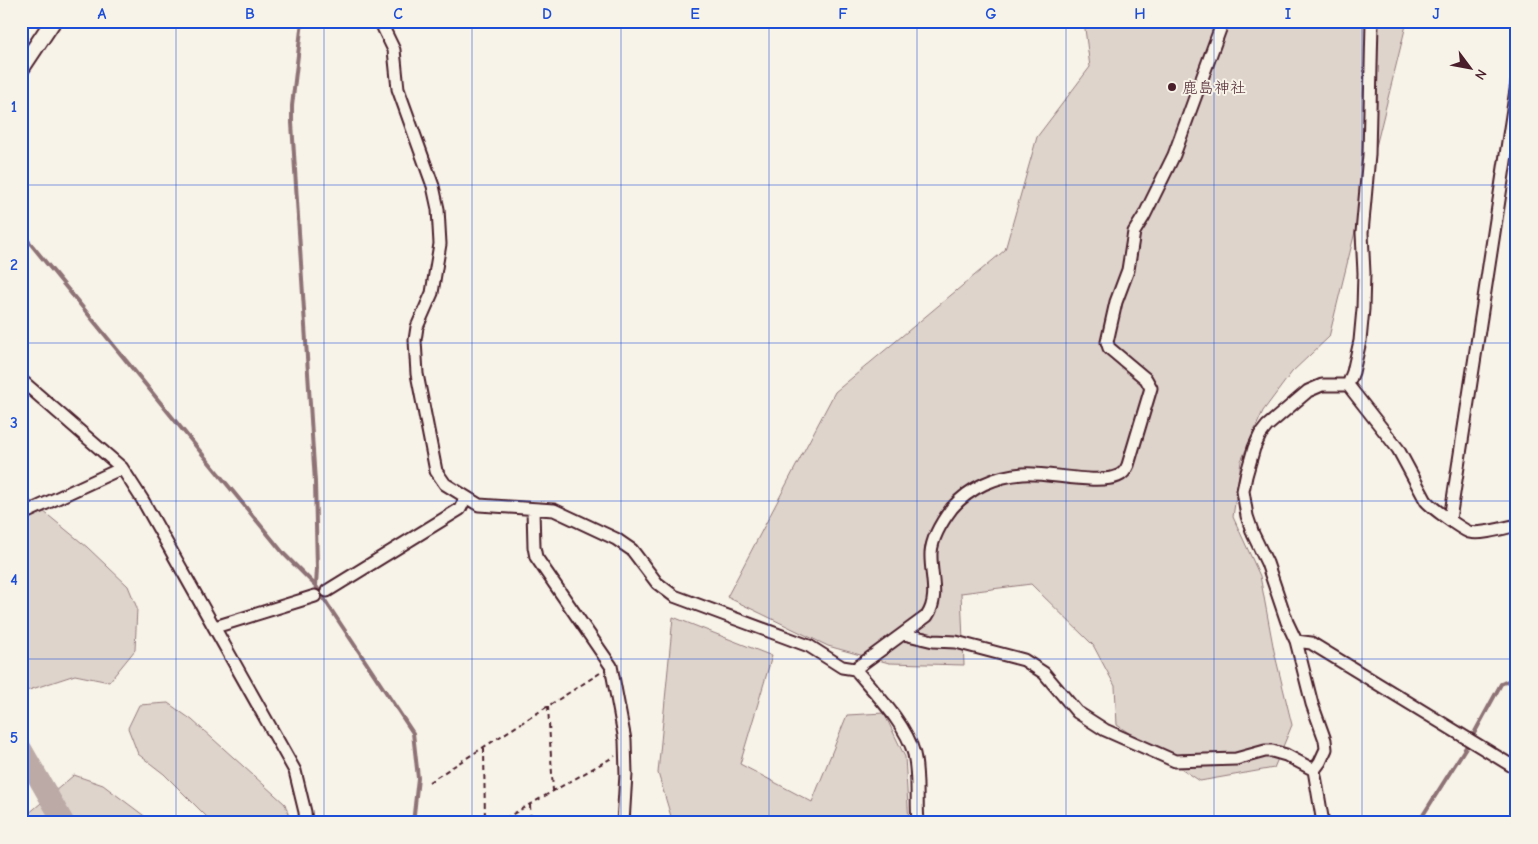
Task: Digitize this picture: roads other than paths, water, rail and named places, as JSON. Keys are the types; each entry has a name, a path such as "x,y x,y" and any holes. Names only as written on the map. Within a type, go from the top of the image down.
{"street":[{"path":"21,69 53,21"},
{"path":"380,21 394,50 398,89 433,186 438,209 440,244 435,276 432,293 417,327 415,340 417,374 436,470 445,484 479,505 554,510 624,544 632,550 657,583 674,596 809,646 842,667 856,669 900,725 913,752 916,773 918,823"},
{"path":"856,669 904,634 932,610 934,586 931,552 937,532 952,508 968,493 987,482 1006,476 1024,474 1098,479 1117,477 1124,473 1151,388 1146,379 1109,348 1107,342 1116,302 1128,270 1134,232 1174,155 1223,21"},
{"path":"1348,385 1360,341 1363,310 1362,233 1369,155 1372,21"},
{"path":"1450,519 1517,83"},
{"path":"21,380 122,468 142,499 295,771 304,805 306,823"},
{"path":"1323,823 1314,770 1326,749 1325,740 1312,704 1296,641 1247,516 1243,491 1254,448 1267,426 1308,391 1322,385 1348,385"},
{"path":"1348,385 1398,449 1426,501 1432,508 1468,532 1480,532 1517,525"},
{"path":"21,515 122,468"},
{"path":"327,591 460,509 466,498"},
{"path":"533,509 536,557 611,666 622,720 625,750 626,774 623,823"},
{"path":"215,627 315,596"},
{"path":"904,634 933,641 956,642 1024,660 1044,673 1077,712 1105,730 1174,762 1236,759 1265,751 1272,751 1286,755 1314,770"},
{"path":"1296,641 1311,642 1517,770"}],"waterway":[{"path":"302,21 292,106 292,123 315,482 316,586"},
{"path":"21,232 284,554 316,586 413,733 418,778 413,823"},
{"path":"1471,739 1501,684 1517,677"},
{"path":"1418,823 1468,744"},
{"path":"21,748 64,823"}],"place":[{"name":"鹿島神社","path":"1172,87"}]}
